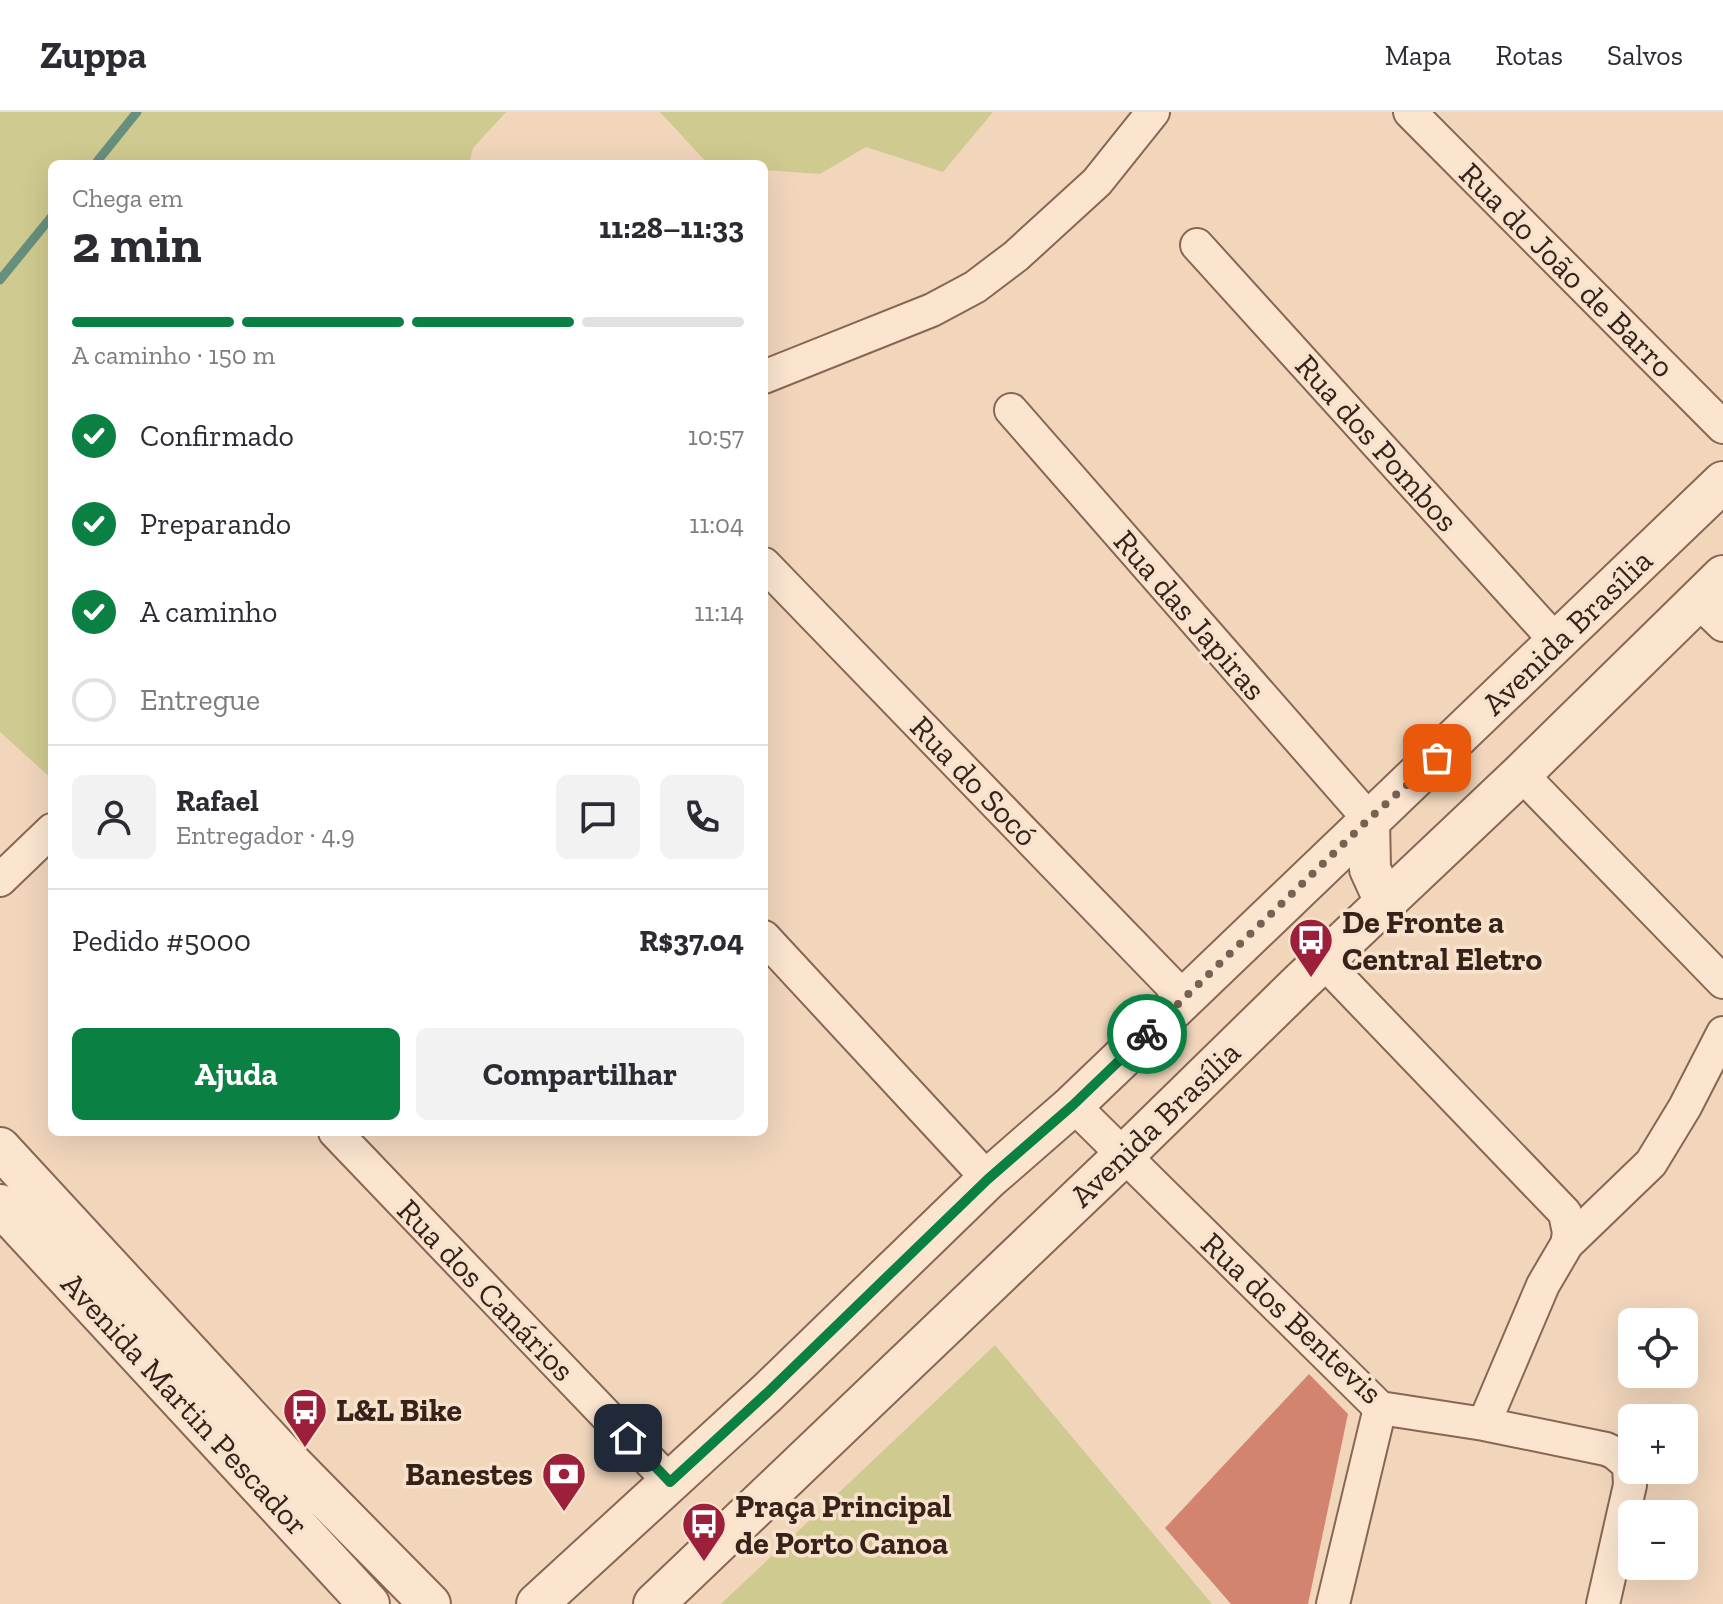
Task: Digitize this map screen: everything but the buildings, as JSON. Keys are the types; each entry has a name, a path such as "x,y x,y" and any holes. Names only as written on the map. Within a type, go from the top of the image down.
{"street":[{"path":"768,375 932,310 975,287 1016,256 1097,182 1153,112"},
{"name":"Rua do João de Barro","path":"1410,112 1723,427"},
{"name":"Rua dos Pombos","path":"1197,245 1556,641"},
{"name":"Rua das Japiras","path":"1011,410 1369,819"},
{"name":"Avenida Brasília","path":"537,1604 767,1393 988,1179 1073,1105 1723,482"},
{"name":"Rua do Socó","path":"768,568 1184,998"},
{"name":"Avenida Brasília","path":"654,1604 1716,587"},
{"path":"1521,774 1723,982"},
{"path":"1369,819 1370,869 1385,902"},
{"path":"0,880 48,834"},
{"path":"768,941 988,1179"},
{"path":"1323,961 1559,1205 1567,1220 1567,1244"},
{"path":"1484,1424 1543,1285 1567,1244 1651,1163 1685,1107 1723,1033"},
{"name":"Rua dos Bentevis","path":"1073,1105 1380,1408 1484,1424 1606,1449 1624,1459 1629,1465 1630,1474 1603,1604"},
{"name":"Rua dos Canários","path":"339,1136 670,1482"},
{"name":"Avenida Martin Pescador","path":"0,1148 289,1461 430,1604"},
{"name":"Avenida Martin Pescador","path":"0,1205 369,1604"},
{"path":"1333,1604 1380,1408"}],"shaded area":[{"path":"0,112 506,112 473,148 470,160 48,160 48,775 0,732"},
{"path":"660,112 993,112 943,172 866,147 820,174 768,170 768,160 704,160"},
{"path":"995,1345 1212,1604 721,1604"}],"waterway":[{"path":"98,160 137,112"},
{"path":"0,280 48,221"}],"way so far":[{"path":"1147,1034 1369,819 1437,758"}],"place":[{"name":"De Fronte a Central Eletro","path":"1311,979"},
{"name":"L&L Bike","path":"305,1449"},
{"name":"Banestes","path":"564,1513"},
{"name":"Praça Principal de Porto Canoa","path":"704,1563"}],"route":[{"path":"628,1438 670,1482 767,1393 988,1179 1073,1105 1147,1034"}]}
